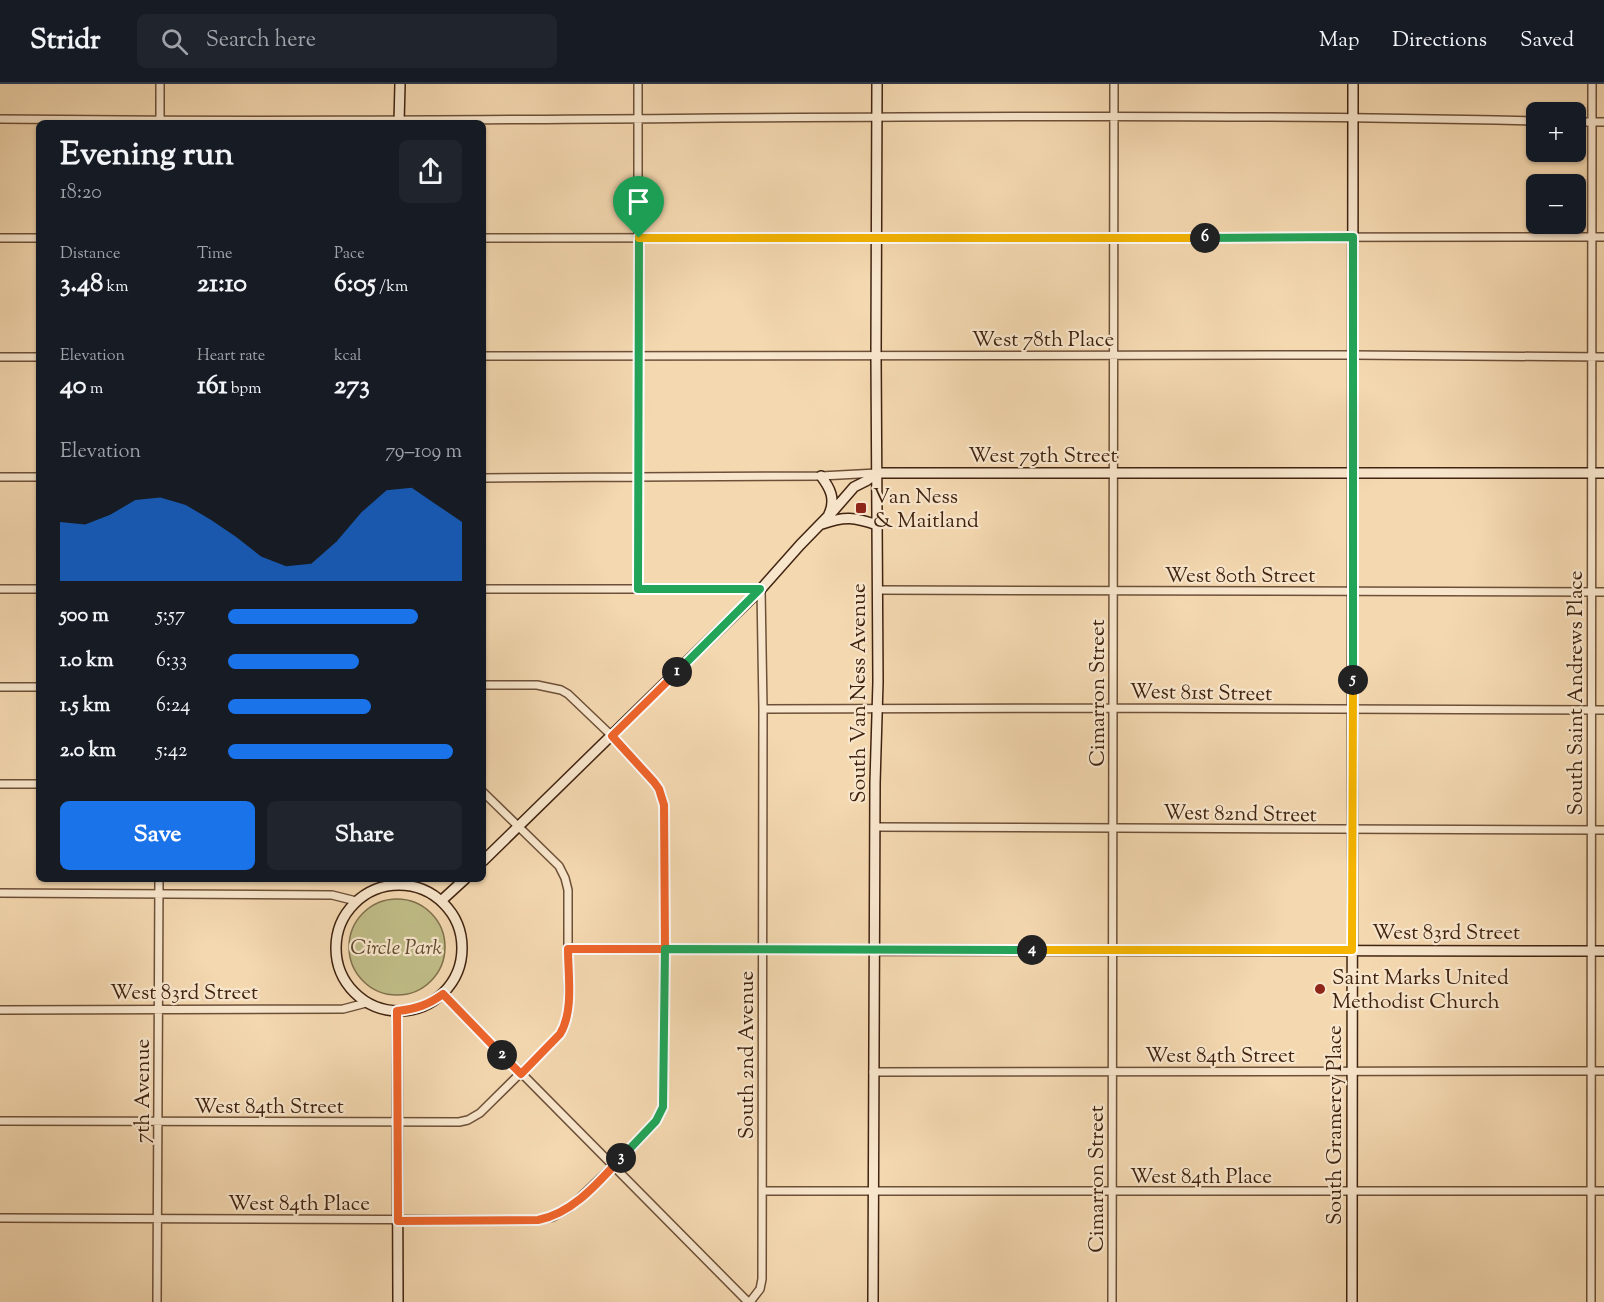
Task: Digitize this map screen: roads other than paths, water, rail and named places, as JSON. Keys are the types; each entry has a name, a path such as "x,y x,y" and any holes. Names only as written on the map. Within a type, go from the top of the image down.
{"street":[{"path":"160,84 160,120"},
{"path":"399,120 400,84"},
{"path":"638,84 638,589"},
{"name":"South Van Ness Avenue","path":"873,1302 877,84"},
{"name":"Cimarron Street","path":"1112,1302 1114,84"},
{"name":"South Gramercy Place","path":"1352,1302 1353,84"},
{"name":"South Saint Andrews Place","path":"1591,1302 1592,84"},
{"path":"486,121 877,117 1353,117 1526,121"},
{"path":"0,119 53,120"},
{"path":"1586,122 1604,122"},
{"path":"486,238 1604,237"},
{"path":"0,238 36,238"},
{"name":"West 78th Place","path":"486,356 1604,357"},
{"path":"0,357 36,357"},
{"name":"West 79th Street","path":"486,478 821,476 877,473 1604,472"},
{"path":"486,858 760,589 854,487 877,473"},
{"path":"821,476 829,486 832,497 832,507 823,522"},
{"path":"0,477 36,477"},
{"path":"823,522 856,518 877,525"},
{"path":"0,589 36,589"},
{"path":"486,589 760,589"},
{"name":"South 2nd Avenue","path":"749,1302 760,1289 762,1279 760,589"},
{"name":"West 80th Street","path":"877,590 1604,592"},
{"path":"486,685 546,685 561,690 612,736"},
{"path":"0,687 36,687"},
{"name":"West 81st Street","path":"762,709 1604,710"},
{"name":"West 84th Place","path":"0,1218 538,1220 553,1217 569,1208 614,1166 656,1121 663,1107 664,805 654,782 612,736"},
{"path":"0,784 36,784"},
{"path":"486,795 519,826"},
{"name":"West 84th Street","path":"0,1121 399,1123 468,1120 480,1113 560,1034 568,1009 568,890 566,878 559,866 519,826"},
{"name":"West 82nd Street","path":"875,827 1604,831"},
{"name":"7th Avenue","path":"158,1302 159,882"},
{"path":"398,882 421,889 441,901 457,922 462,947 458,972 443,994 415,1010 397,1011 382,1009 366,1003 355,994 345,982 339,969 336,940 346,913 356,902 369,893 398,882"},
{"path":"441,901 462,882"},
{"path":"0,893 333,895 356,902"},
{"name":"West 83rd Street","path":"568,949 1604,951"},
{"path":"443,994 749,1302"},
{"name":"West 83rd Street","path":"0,1010 343,1009 366,1003"},
{"path":"397,1011 398,1302"},
{"name":"West 84th Street","path":"873,1072 1604,1071"},
{"name":"West 84th Place","path":"762,1191 1112,1193 1604,1191"}],"place":[{"name":"Van Ness & Maitland","path":"861,508"},
{"name":"Saint Marks United Methodist Church","path":"1320,989"}],"park label":[{"name":"Circle Park","path":"396,947"}]}
